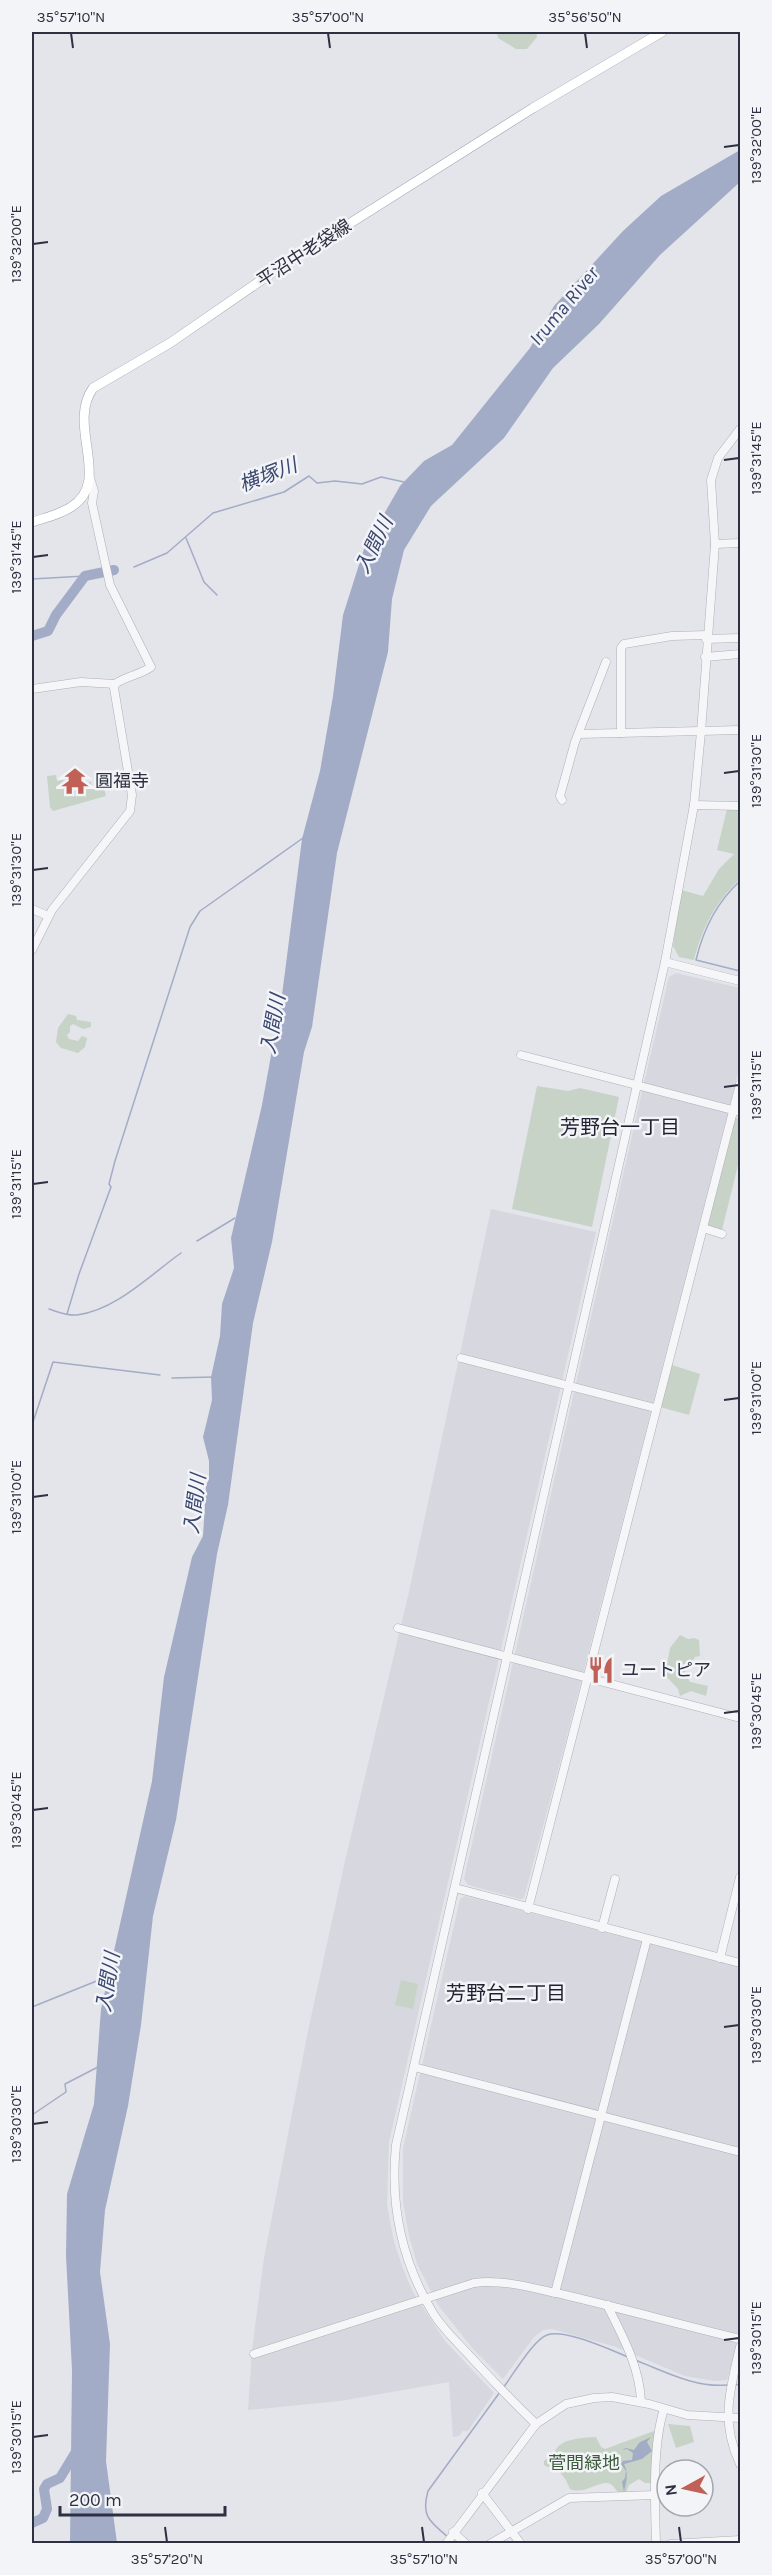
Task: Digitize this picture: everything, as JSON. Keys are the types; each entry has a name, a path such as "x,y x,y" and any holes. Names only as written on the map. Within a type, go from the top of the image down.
{"main road":[{"name":"平沼中老袋線","path":"90,493 82,418 86,400 93,388 170,343 279,268 532,108 662,32"},
{"path":"32,522 71,507 90,493"}],"street":[{"path":"536,2424 454,2339 434,2315 425,2299 409,2264 403,2243 394,2184 396,2145 665,962 694,805 715,544 711,488 714,467 721,452 741,429"},
{"path":"32,689 81,682 115,684 151,667 108,578 90,493"},
{"path":"715,544 741,543"},
{"path":"621,733 621,648 624,644 672,636 741,638"},
{"path":"705,657 741,654"},
{"path":"562,800 560,796 579,734 606,662"},
{"path":"32,950 48,916 130,811 132,795 114,694 115,684"},
{"path":"579,734 741,730"},
{"path":"694,805 741,806"},
{"path":"32,909 48,916"},
{"path":"665,962 741,981"},
{"path":"521,1055 737,1111"},
{"path":"528,1909 703,1228 737,1111 741,1084"},
{"path":"703,1228 722,1234"},
{"path":"461,1358 656,1408"},
{"path":"398,1628 741,1718"},
{"path":"720,1958 741,1877"},
{"path":"602,1928 615,1879"},
{"path":"455,1888 741,1964"},
{"path":"555,2293 647,1939"},
{"path":"414,2067 741,2152"},
{"path":"255,2354 486,2281 505,2282 555,2293 741,2339"},
{"path":"607,2305 626,2342 640,2389 641,2402"},
{"path":"741,2347 728,2398 728,2418 741,2464"},
{"path":"446,2543 536,2424 558,2408 584,2399 612,2397 641,2402 687,2415 741,2418"},
{"path":"657,2458 658,2437 664,2409"},
{"path":"482,2493 521,2544"},
{"path":"490,2544 569,2498 655,2495"},
{"path":"655,2518 656,2544"},
{"path":"453,2532 466,2544"},
{"path":"670,2544 741,2540"}],"shaded area":[{"path":"676,973 740,988 740,1066 567,1736 524,1898 520,1899 468,1885 464,1879 642,1091 669,977"},
{"path":"491,1209 596,1232 389,2142 387,2205 394,2242 403,2269 413,2292 445,2341 494,2393 468,2431 463,2431 459,2436 453,2437 449,2382 340,2401 248,2410 252,2350 264,2258 308,2031 345,1861 408,1596"},
{"path":"465,1896 740,1967 740,2334 727,2380 714,2381 685,2376 616,2347 552,2329 543,2330 534,2337 503,2379 473,2349 438,2305 417,2264 409,2236 403,2202 403,2148 460,1899"}],"green space":[{"path":"497,32 536,32 537,37 527,49 516,49 498,38"},
{"path":"56,775 57,781 72,778 73,784 91,782 92,789 104,788 106,796 53,811 50,807 47,776"},
{"path":"727,809 740,809 740,879 731,887 711,916 694,960 679,957 673,946 681,890 703,896 719,869 734,854 717,850"},
{"path":"68,1014 76,1016 77,1020 91,1022 91,1027 83,1029 73,1024 70,1026 70,1032 67,1035 69,1039 78,1041 82,1036 87,1038 85,1047 78,1053 61,1048 56,1042 58,1028"},
{"path":"537,1086 568,1091 580,1088 619,1097 592,1227 512,1209"},
{"path":"740,1117 740,1157 722,1230 707,1226 735,1118"},
{"path":"672,1365 700,1374 689,1415 660,1407"},
{"path":"680,1635 688,1639 699,1640 700,1656 695,1657 685,1672 690,1682 708,1686 706,1696 691,1691 680,1696 678,1689 665,1675 670,1648"},
{"path":"401,1980 418,1984 413,2009 395,2005"},
{"path":"668,2424 690,2426 694,2442 676,2448"},
{"name":"菅間緑地","path":"654,2431 655,2458 651,2483 645,2483 639,2479 629,2485 626,2493 618,2492 608,2483 576,2491 570,2489 554,2465 548,2467 544,2465 544,2461 554,2454 560,2445 571,2440 596,2437 601,2447 605,2449"}],"water":[{"path":"740,150 740,182 660,255 599,324 553,368 504,438 431,506 404,550 392,599 388,652 337,853 312,1027 304,1052 272,1242 253,1323 228,1505 217,1554 176,1820 153,1916 141,2025 128,2106 105,2210 100,2272 110,2344 106,2461 117,2543 70,2543 72,2370 66,2256 67,2194 94,2104 101,2009 152,1781 164,1677 192,1557 203,1536 209,1461 203,1437 212,1400 211,1377 220,1336 222,1304 234,1268 231,1238 262,1105 282,995 302,839 320,771 333,696 343,615 364,549 400,486 424,461 452,445 530,348 554,306 623,231 661,196"},
{"path":"651,2437 647,2442 652,2451 642,2459 624,2464 626,2468 627,2475 624,2492 622,2482 626,2471 621,2464 623,2461 632,2460 633,2453 627,2449 622,2450 626,2448 634,2450 640,2442"}],"waterway":[{"name":"横塚川","path":"134,567 167,553 213,513 284,492 309,476 317,483 335,481 362,484 381,477 404,482"},
{"path":"186,538 204,582 217,595"},
{"name":"横塚川","path":"32,636 48,631 56,615 85,576 114,570"},
{"path":"32,579 85,576"},
{"path":"67,1314 111,1187 109,1184 115,1161 190,927 200,911 303,838"},
{"path":"740,881 724,898 712,917 696,960 740,971"},
{"path":"197,1241 235,1218"},
{"path":"49,1309 77,1315 91,1312 119,1299 181,1253"},
{"path":"32,1425 53,1362 160,1375"},
{"path":"172,1378 213,1377"},
{"name":"入間川","path":"32,2007 109,1976"},
{"path":"32,2115 66,2092 65,2084 98,2067"},
{"path":"503,2388 530,2351 547,2335 564,2334 628,2357"},
{"path":"635,2360 691,2381 727,2385"},
{"path":"735,2385 740,2384"},
{"path":"448,2537 428,2517 426,2512 428,2491 500,2392"},
{"path":"32,2523 43,2518 47,2509 44,2489 47,2484 60,2478 77,2450"}],"place":[{"name":"圓福寺","path":"75,781"},
{"name":"ユートピア","path":"601,1670"}],"district":[{"name":"芳野台一丁目","path":"620,1127"},
{"name":"芳野台二丁目","path":"506,1993"}],"water label":[{"name":"Iruma River","path":"564,306"}]}
